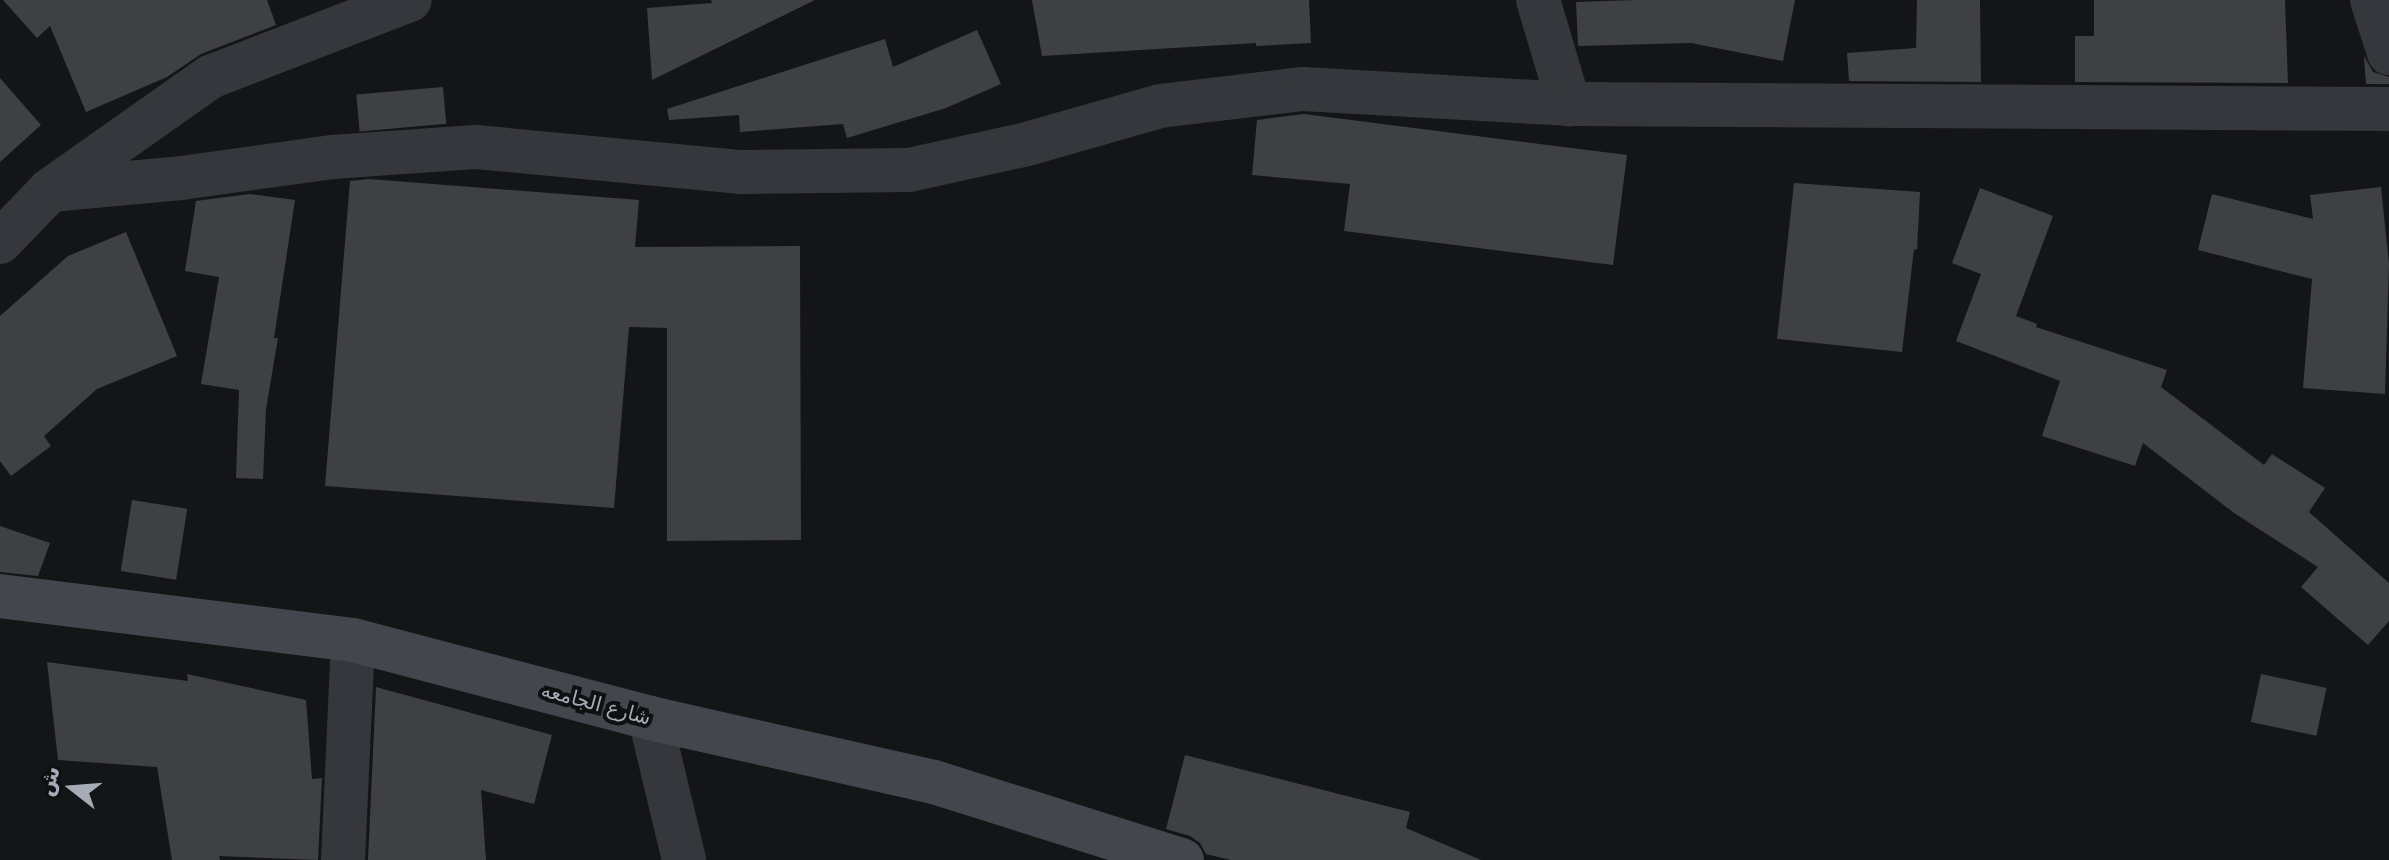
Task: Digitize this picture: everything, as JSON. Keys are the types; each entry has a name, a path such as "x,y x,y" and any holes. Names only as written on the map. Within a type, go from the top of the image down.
{"street":[{"path":"0,242 50,190 210,77 408,0"},
{"path":"1538,0 1569,104"},
{"path":"2372,0 2389,53"},
{"path":"50,190 181,178 332,157 476,147 742,172 909,170 1027,144 1160,106 1303,89 1569,104 2389,109"},
{"name":"شارع الجامعه","path":"0,596 353,640 650,718 934,782 1182,860"},
{"path":"343,860 353,640"},
{"path":"650,718 684,860"}],"building":[{"path":"3,0 267,0 276,25 201,54 167,77 86,112 50,26 37,38"},
{"path":"711,0 815,0 652,80 647,8 712,3"},
{"path":"1032,0 1309,0 1311,43 1256,46 1256,43 1042,56"},
{"path":"1795,0 1783,61 1691,43 1578,46 1576,2"},
{"path":"1917,0 1980,0 1981,82 1849,81 1847,53 1916,48"},
{"path":"2094,0 2285,0 2288,83 2075,82 2075,36 2094,36"},
{"path":"977,30 1001,84 946,108 847,138 843,124 740,132 739,115 669,120 667,109 885,39 893,67"},
{"path":"2364,56 2373,72 2389,77 2389,84 2366,84"},
{"path":"0,78 41,125 0,162"},
{"path":"443,87 446,124 360,131 356,95"},
{"path":"1304,114 1627,155 1613,265 1344,231 1350,184 1252,175 1257,120"},
{"path":"369,179 639,200 635,247 800,246 801,540 667,541 667,328 629,327 614,508 325,486 350,181"},
{"path":"1794,183 1920,192 1917,250 1914,249 1902,352 1777,339"},
{"path":"2381,187 2389,264 2385,394 2303,388 2312,279 2198,250 2212,194 2313,219 2310,195"},
{"path":"1980,188 2053,216 2016,316 2037,324 2036,327 2167,370 2161,387 2264,465 2272,454 2325,488 2309,512 2389,583 2389,621 2368,645 2301,587 2318,567 2234,513 2143,443 2135,466 2042,436 2060,381 1956,341 1981,274 1952,263"},
{"path":"250,194 295,200 274,338 278,338 266,409 263,479 236,478 239,390 201,384 219,277 185,271 196,201"},
{"path":"126,232 177,356 97,389 44,436 51,446 11,476 0,461 0,316 68,256"},
{"path":"132,500 187,509 176,580 121,571"},
{"path":"0,526 50,543 38,576 0,572"},
{"path":"47,662 188,681 187,674 306,700 312,779 322,778 318,860 219,856 220,860 172,860 157,767 58,760"},
{"path":"2261,674 2327,688 2316,736 2251,722"},
{"path":"376,687 552,735 534,804 481,790 486,860 368,860"},
{"path":"1185,755 1410,812 1406,828 1481,860 1231,860 1206,854 1200,843 1190,836 1166,829"}]}
